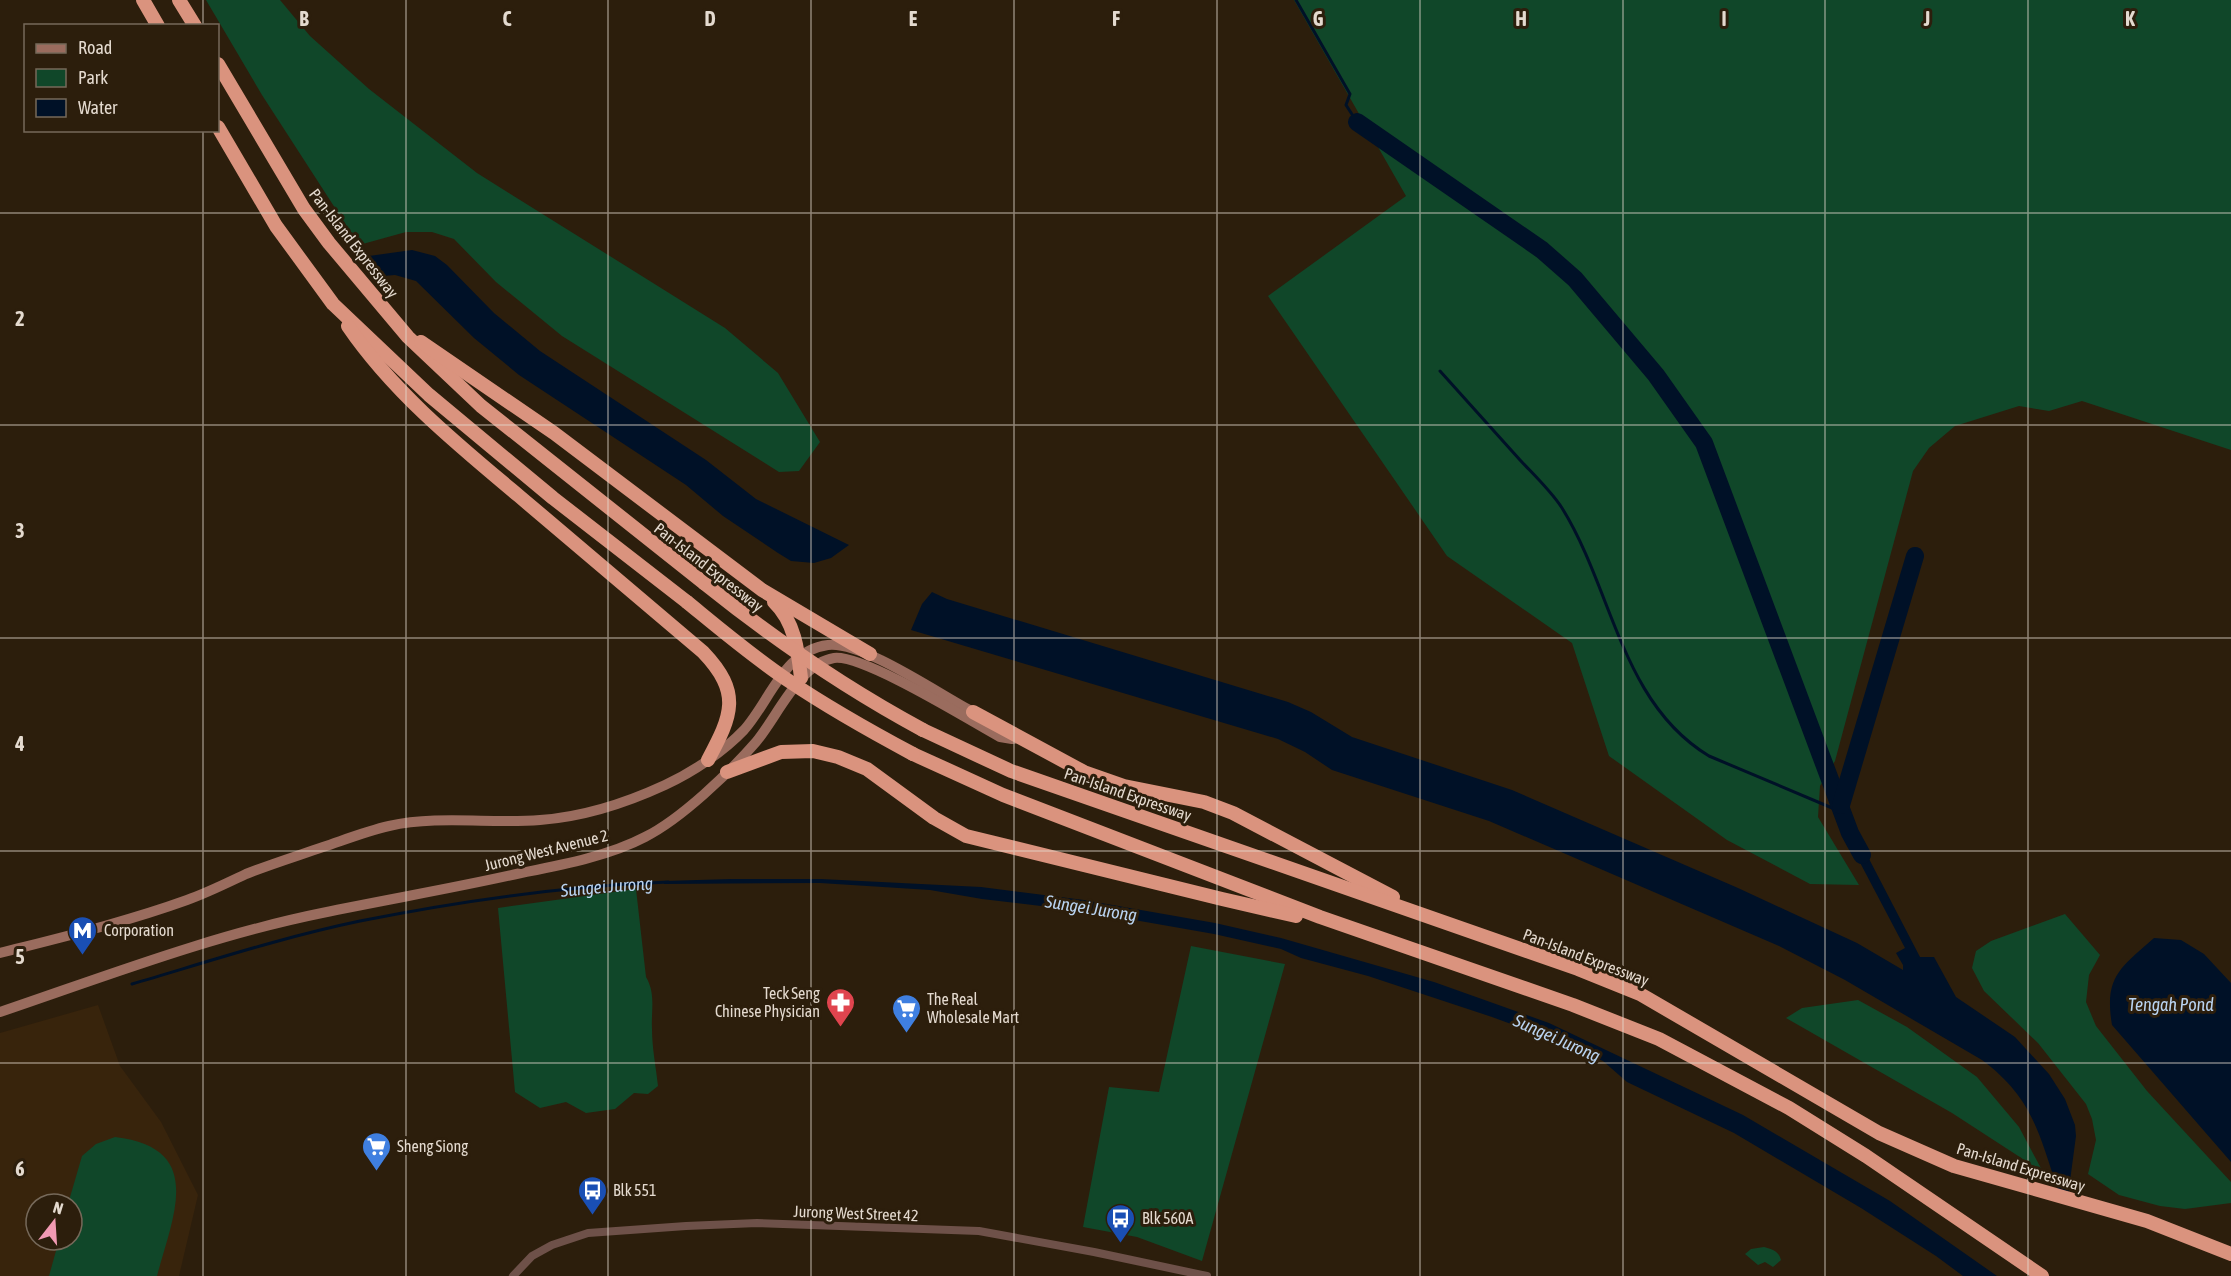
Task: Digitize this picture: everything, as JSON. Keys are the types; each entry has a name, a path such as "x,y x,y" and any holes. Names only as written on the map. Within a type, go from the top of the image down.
{"highway":[{"path":"143,0 157,24"},
{"path":"179,0 194,24"},
{"name":"Pan-Island Expressway","path":"219,66 304,209 329,243 408,338 481,406 704,584 805,660 865,698 923,730 1011,771 1421,913 1578,969 1640,994 1880,1133 1954,1166 2147,1221 2231,1254"},
{"path":"219,129 276,226 365,350 420,409 495,476 703,652 719,669 727,686 728,713 721,735 708,760"},
{"path":"333,304 429,395 553,498 738,644 849,720 913,754 1004,795 1342,926 1573,1005 1659,1039 1789,1108 1866,1155 2042,1276"},
{"path":"408,338 432,349 554,433 762,590 870,654"},
{"path":"762,590 785,615 798,647 801,678"},
{"path":"974,712 1084,772 1124,786 1204,802 1233,813 1316,858 1364,880 1421,913"},
{"path":"727,772 781,752 813,751 838,757 867,769 934,818 966,836 1211,897 1342,926"}],"main road":[{"name":"Jurong West Avenue 2","path":"0,953 106,927 179,903 250,873 389,826 421,822 540,820 583,813 636,797 667,784 708,760 743,730 759,712 778,680 798,657 815,648 831,644 870,654 974,712"},
{"name":"Jurong West Avenue 2","path":"0,1012 198,946 263,927 320,913 552,867 644,838 670,822 727,772 756,742 801,678 821,662 832,658 843,657 869,665 1000,737 1012,740 1020,738"}],"street":[{"name":"Jurong West Street 42","path":"513,1276 532,1256 552,1245 588,1233 757,1223 979,1231 1207,1276"}],"shaded area":[{"path":"98,1005 120,1066 161,1122 198,1195 179,1276 0,1276 0,1033"}],"green space":[{"path":"206,0 280,0 310,36 369,89 477,173 725,328 778,373 820,442 799,471 779,472 562,336 496,282 454,239 432,232 406,232 359,245 262,95"},
{"path":"1294,0 2231,0 2231,450 2082,401 2049,411 2019,406 1955,426 1929,448 1913,471 1835,761 1820,786 1818,817 1859,885 1810,884 1727,840 1609,756 1572,643 1447,556 1268,296 1406,196"},
{"path":"636,889 646,977 652,996 652,1036 658,1086 648,1094 634,1093 615,1109 586,1113 566,1102 540,1108 515,1092 498,908"},
{"path":"2065,914 2100,955 2089,975 2086,1002 2096,1026 2147,1091 2231,1182 2231,1203 2185,1209 2160,1206 2119,1195 2088,1174 2096,1140 2086,1104 2038,1043 1984,991 1972,968 1976,951 1991,941"},
{"path":"1191,946 1285,964 1202,1261 1137,1237 1083,1227 1109,1087 1159,1092"},
{"path":"1858,1000 1907,1027 1977,1077 2019,1127 2043,1172 1952,1113 1786,1018 1802,1008"},
{"path":"115,1137 144,1144 162,1155 172,1170 176,1188 175,1208 157,1276 49,1276 56,1252 84,1252 84,1192 72,1192 82,1156 96,1144"},
{"path":"1764,1247 1779,1254 1781,1260 1773,1267 1765,1262 1758,1265 1745,1254 1751,1249"}],"water":[{"path":"412,250 435,256 447,265 494,313 540,351 706,460 756,499 849,545 831,558 814,563 791,561 723,516 686,485 519,375 474,338 416,281 395,275 383,276 369,256"},
{"path":"932,592 947,599 1288,702 1311,712 1352,737 1512,790 1738,888 1857,943 1903,970 1903,965 1896,953 1905,948 1846,836 1854,830 1920,957 1934,957 1956,997 2015,1037 2049,1074 2065,1099 2075,1125 2076,1136 2068,1196 2058,1190 2032,1118 2013,1088 1999,1074 1982,1060 1845,980 1779,946 1489,821 1332,770 1305,752 1278,739 911,630 922,604"},
{"name":"Sungei Jurong","path":"821,879 981,887 1084,900 1215,923 1281,938 1434,982 1549,1023 1743,1115 1890,1201 1997,1276 1963,1276 1861,1208 1734,1133 1627,1082 1603,1061 1492,1017 1368,976 1301,958 1281,949 1214,934 1083,911 982,899 930,890 820,883 664,884 664,881"},
{"name":"Tengah Pond","path":"2154,938 2181,940 2204,954 2231,983 2231,1162 2112,1025 2110,995 2117,975 2132,957"}],"waterway":[{"path":"1296,0 1350,94 1346,105 1357,122"},
{"path":"1357,122 1542,250 1575,279 1656,375 1704,443 1850,833 1862,855"},
{"path":"1440,371 1548,489 1562,508 1579,540 1637,676 1656,706 1680,733 1709,756 1844,813"},
{"path":"1841,805 1915,556"},
{"name":"Sungei Jurong","path":"132,984 302,934 360,921 475,901 553,891 668,882"}],"place":[{"name":"Corporation","path":"83,956"},
{"name":"Teck Seng Chinese Physician","path":"841,1028"},
{"name":"The Real Wholesale Mart","path":"906,1034"},
{"name":"Sheng Siong","path":"376,1172"},
{"name":"Blk 551","path":"592,1216"},
{"name":"Blk 560A","path":"1121,1244"}]}
